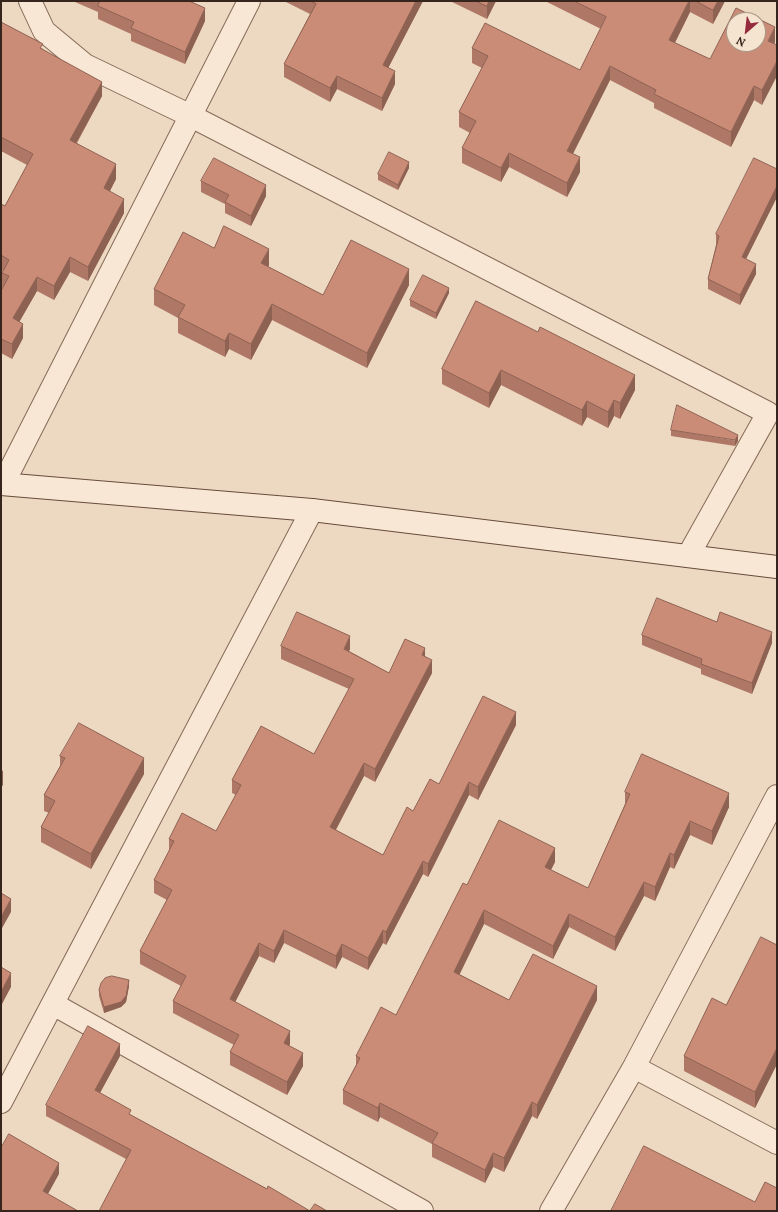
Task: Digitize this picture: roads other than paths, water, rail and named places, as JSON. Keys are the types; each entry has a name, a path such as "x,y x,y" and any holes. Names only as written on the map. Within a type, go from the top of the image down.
{"street":[{"path":"30,1 44,31 85,65 191,116 773,406 688,556"},
{"path":"249,1 2,484 312,510 777,567"},
{"path":"1,1102 312,510"},
{"path":"551,1211 634,1068 777,796"},
{"path":"53,1004 422,1211"},
{"path":"634,1068 777,1142"}]}
